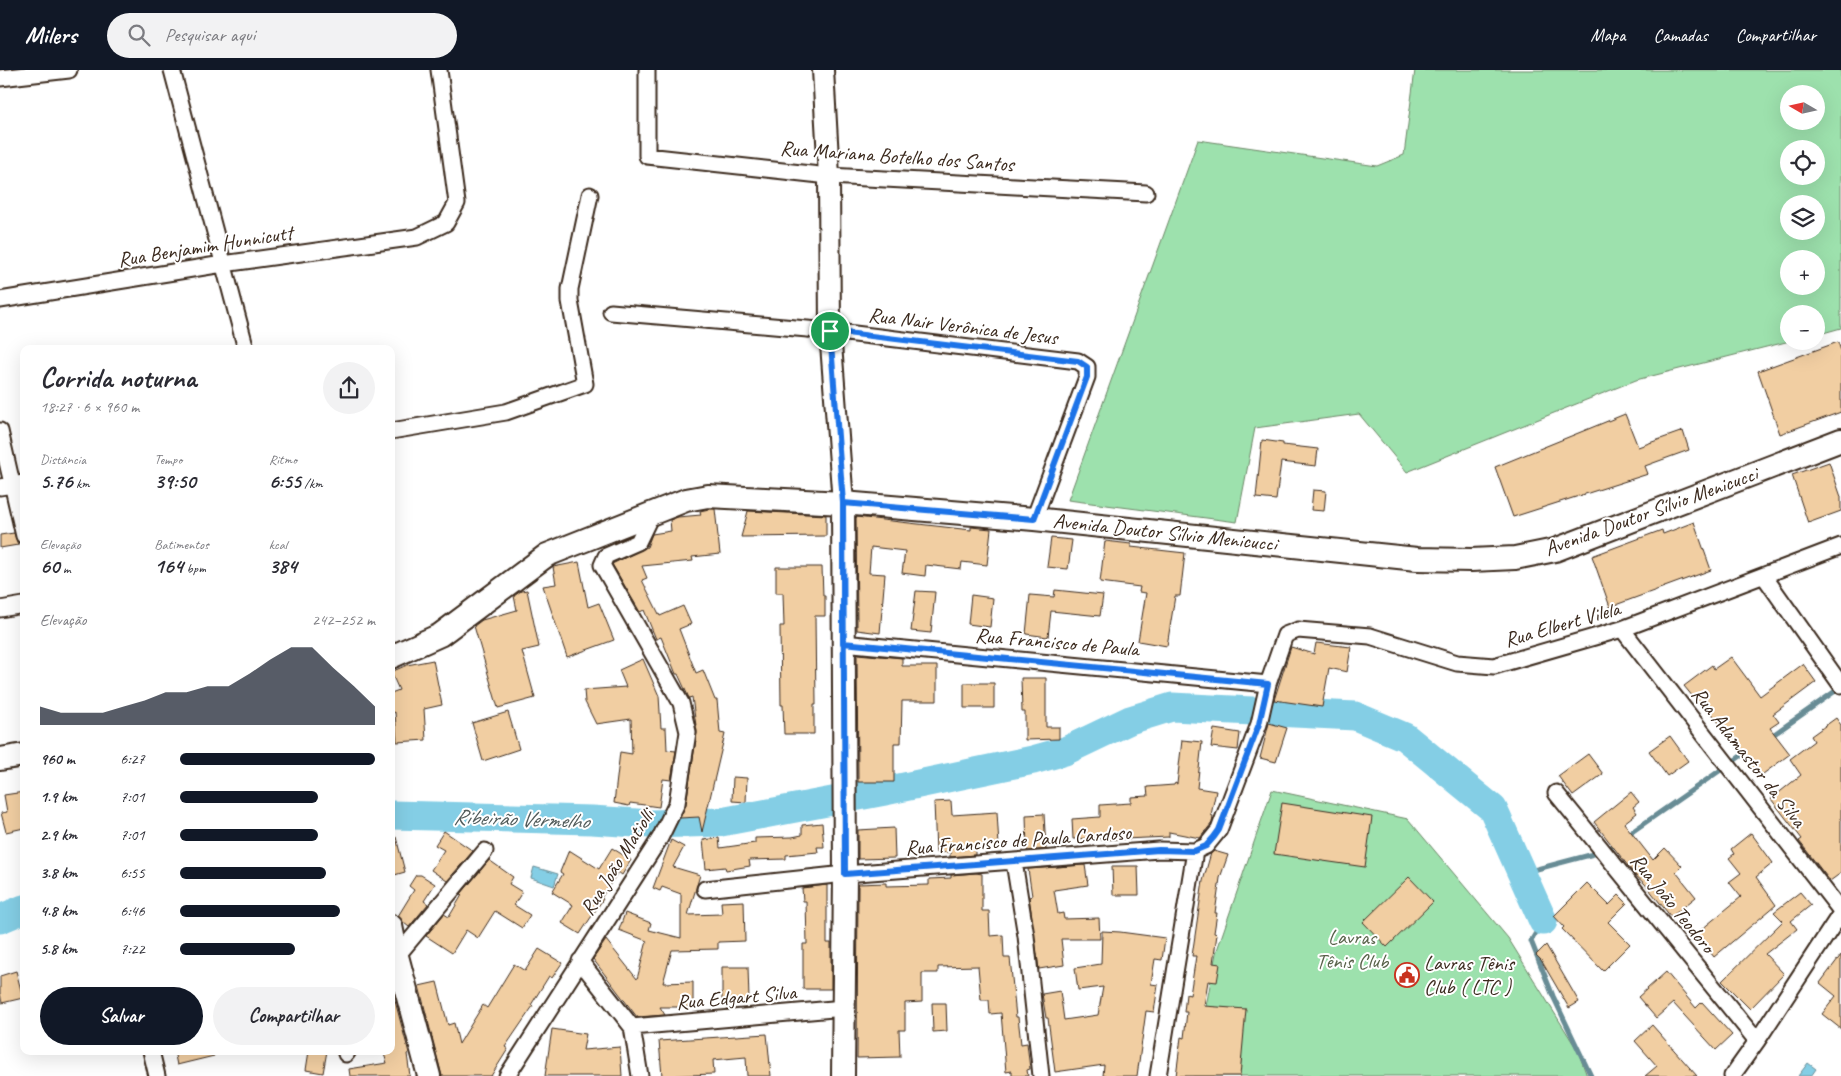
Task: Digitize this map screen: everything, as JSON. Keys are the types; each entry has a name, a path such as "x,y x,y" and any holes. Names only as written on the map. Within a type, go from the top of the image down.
{"main road":[{"name":"Avenida Doutor Sílvio Menicucci","path":"395,655 440,635 547,555 686,500 708,496 843,503 1034,519 1417,559 1471,560 1515,558 1555,550 1841,440"},
{"path":"843,503 845,874 843,1076"},
{"path":"0,759 20,756"},
{"path":"395,964 429,1076"}],"street":[{"path":"0,78 69,70"},
{"path":"172,70 245,345"},
{"name":"Rua Benjamim Hunnicutt","path":"0,300 223,264 417,237 446,223 457,203 439,70"},
{"name":"Rua Mariana Botelho dos Santos","path":"647,70 647,156 829,176 1146,193"},
{"path":"824,70 829,176 830,331 843,503"},
{"path":"395,430 506,412 585,384 570,301 570,289 590,195"},
{"name":"Rua Nair Verônica de Jesus","path":"611,312 830,331 1078,361 1087,367 1087,377 1034,519"},
{"path":"0,431 20,519"},
{"name":"Rua João Matiolli","path":"507,1076 660,838 677,803 688,732 681,703 602,565 606,556 638,542 652,513"},
{"name":"Rua Elbert Vilela","path":"1268,684 1285,635 1298,630 1370,636 1457,663 1494,666 1622,629 1841,546"},
{"path":"1764,576 1841,686"},
{"path":"0,609 20,606"},
{"name":"Rua Adamastor da Silva","path":"1622,629 1841,912"},
{"name":"Rua Francisco de Paula","path":"843,643 1268,684"},
{"path":"1158,1076 1194,851 1206,846 1219,830 1259,724 1268,684"},
{"name":"Rua João Teodoro","path":"1556,792 1757,1041"},
{"name":"Rua Francisco de Paula Cardoso","path":"705,889 845,874 1159,850 1194,851"},
{"path":"395,964 485,851"},
{"path":"1014,862 1026,936 1041,1076"},
{"path":"1732,1076 1841,912"},
{"path":"580,961 632,1027 640,1076"},
{"name":"Rua Edgart Silva","path":"632,1027 844,1008"},
{"path":"152,1055 157,1076"}],"green space":[{"path":"1415,70 1841,70 1841,328 1825,332 1825,305 1780,305 1780,344 1636,380 1407,472 1359,414 1255,428 1237,522 1068,500 1198,140 1377,166 1404,155"},
{"name":"Lavras Tênis Club","path":"1272,790 1408,819 1508,938 1578,1051 1587,1076 1193,1076 1216,953"}],"water":[{"path":"534,867 558,874 554,886 531,878"},
{"path":"1808,1063 1816,1069 1811,1076 1798,1076"}],"building":[{"path":"1838,342 1841,351 1841,412 1780,434 1758,371 1816,350 1825,350 1825,347"},
{"path":"1625,414 1638,447 1683,431 1689,450 1645,466 1648,474 1513,517 1495,467"},
{"path":"1262,440 1283,443 1283,445 1318,449 1316,466 1281,462 1276,500 1256,498"},
{"path":"1829,462 1841,497 1841,511 1808,523 1792,475"},
{"path":"1313,490 1326,491 1324,511 1311,510"},
{"path":"715,509 720,554 692,557 693,561 642,566 647,578 642,580 660,616 683,606 691,624 679,629 696,673 703,670 715,700 717,700 720,733 725,734 702,832 699,817 680,818 686,804 697,733 692,697 689,698 678,674 676,674 661,637 656,639 644,610 640,612 612,564 647,547 652,534 671,531 670,520 678,517 701,515 700,511"},
{"path":"748,511 826,515 826,536 741,537"},
{"path":"856,517 971,530 971,527 991,529 987,565 962,562 961,569 926,565 925,576 902,573 905,551 871,547 869,573 885,574 880,633 857,630"},
{"path":"1694,522 1711,570 1610,607 1592,556 1662,530 1663,534"},
{"path":"14,533 18,545 0,548 0,535"},
{"path":"1051,538 1072,540 1068,569 1047,567"},
{"path":"1105,541 1131,544 1131,547 1185,553 1180,596 1175,596 1167,646 1138,641 1146,593 1139,592 1140,587 1100,582"},
{"path":"579,562 588,607 599,603 614,640 567,657 543,586 556,584 553,567"},
{"path":"776,567 822,567 825,616 815,616 816,705 814,705 814,734 784,734 783,705 781,705 780,626 784,626 783,593 776,593"},
{"path":"527,590 539,647 522,651 535,698 498,708 474,626 482,620 517,610 514,596 521,591"},
{"path":"1055,590 1103,595 1100,616 1051,611 1048,637 1026,634 1030,595 1054,597"},
{"path":"916,591 935,592 931,633 911,631"},
{"path":"971,595 993,598 990,627 968,624"},
{"path":"1316,643 1351,647 1347,672 1329,668 1322,707 1274,700 1291,647 1314,654"},
{"path":"857,654 902,658 902,666 937,666 937,701 902,701 901,743 894,743 894,782 858,782"},
{"path":"1731,657 1760,696 1803,664 1816,682 1773,714 1779,722 1770,728 1790,754 1759,777 1702,700 1698,703 1684,686 1712,665 1714,669"},
{"path":"643,659 659,696 661,728 666,728 667,750 676,751 671,780 663,779 659,807 630,803 629,806 614,803 620,752 632,754 631,719 596,724 585,702 584,690 626,687 619,670"},
{"path":"433,660 442,705 424,709 426,740 397,742 395,692 399,690 395,681 395,670 407,665"},
{"path":"1021,678 1046,678 1046,727 1059,727 1059,739 1025,740 1025,712 1022,712"},
{"path":"964,683 994,683 994,708 964,708"},
{"path":"508,712 519,749 483,761 472,723"},
{"path":"1836,718 1841,725 1841,873 1830,881 1799,841 1802,839 1771,799 1801,775 1790,759 1814,741 1811,736"},
{"path":"1269,723 1287,728 1276,762 1260,758"},
{"path":"1214,729 1240,733 1238,750 1211,747"},
{"path":"1670,736 1688,761 1667,776 1649,751"},
{"path":"1182,740 1202,742 1197,788 1216,791 1211,815 1213,816 1212,823 1200,838 1169,832 1169,837 1101,840 1101,838 1073,839 1072,819 1100,817 1100,805 1131,803 1131,797 1148,796 1147,787 1177,784"},
{"path":"1588,754 1603,774 1573,796 1558,776"},
{"path":"733,777 747,778 746,802 732,801"},
{"path":"1631,792 1639,802 1633,807 1637,813 1624,823 1653,860 1665,848 1682,866 1676,872 1696,897 1671,917 1645,884 1635,875 1594,822"},
{"path":"20,793 20,829 6,832 1,813 7,812 4,795"},
{"path":"951,801 952,815 997,812 999,846 975,847 975,855 950,857 950,852 936,853 934,802"},
{"path":"1282,803 1372,817 1365,867 1274,854"},
{"path":"1044,814 1046,849 1027,851 1026,815"},
{"path":"822,823 824,847 817,847 818,852 786,855 786,859 749,860 750,866 726,870 725,867 706,869 703,840 719,838 720,848 755,843 755,838 802,835 802,825"},
{"path":"894,828 895,858 858,859 858,830"},
{"path":"444,831 473,851 447,881 431,870 444,850 435,845"},
{"path":"1751,833 1773,863 1756,877 1776,905 1714,957 1696,934 1741,897 1729,882 1741,873 1729,858 1734,854 1731,849"},
{"path":"395,837 405,872 395,875"},
{"path":"671,840 684,847 673,867 700,875 688,915 722,914 721,902 744,901 745,941 718,942 718,949 672,950 663,983 693,982 693,1007 660,1007 665,1015 637,1017 593,959 606,940 637,979 647,941 619,930 625,913 651,923 649,930 681,938 681,894 662,887 660,891 653,888"},
{"path":"612,848 631,860 622,875 618,872 580,934 562,923 573,905 552,892 563,874 560,872 569,850 599,869"},
{"path":"1214,851 1228,855 1220,878 1215,913 1217,913 1214,933 1217,934 1213,963 1220,964 1217,982 1208,981 1204,1006 1246,1009 1240,1076 1176,1076 1181,1037 1184,1038 1187,1012 1184,1012 1186,994 1190,995 1196,956 1192,956 1203,881 1211,853"},
{"path":"489,860 513,877 509,884 522,892 514,905 530,915 522,928 495,911 478,938 466,930 452,953 426,936 444,914 449,917 461,894"},
{"path":"1085,865 1088,885 1054,890 1058,914 1063,913 1064,919 1099,918 1100,939 1061,939 1064,965 1039,969 1029,897 1032,896 1028,869"},
{"path":"1112,866 1138,866 1139,895 1113,895"},
{"path":"982,874 982,911 989,911 990,936 1003,935 1004,958 1010,958 1016,1017 1018,1017 1021,1044 1027,1043 1030,1069 1027,1070 1028,1076 1012,1076 1012,1071 1006,1072 1001,1013 990,1014 989,1000 981,1000 978,966 938,967 938,973 922,973 922,1002 905,1003 905,1030 899,1030 900,1057 857,1058 858,884 886,883 886,886 929,885 929,879 951,878 951,875"},
{"path":"416,875 421,875 435,884 424,901 428,904 409,927 398,916 414,890 409,886"},
{"path":"1409,877 1433,902 1387,947 1363,922"},
{"path":"1587,883 1609,905 1619,895 1627,903 1608,922 1630,944 1603,971 1562,929 1564,927 1554,916"},
{"path":"827,885 827,943 831,943 831,989 803,989 803,944 807,944 806,901 803,901 802,888"},
{"path":"1800,892 1811,905 1791,921 1797,929 1765,954 1784,974 1750,1009 1722,981 1783,921 1774,912"},
{"path":"1102,931 1165,938 1162,960 1155,959 1151,984 1158,985 1154,1012 1146,1011 1137,1076 1103,1076 1104,1065 1055,1072 1048,1018 1046,1018 1042,994 1060,991 1064,1020 1098,1015 1103,987 1078,990 1075,968 1101,964"},
{"path":"1546,945 1579,1002 1569,1008 1541,960 1536,955"},
{"path":"539,949 562,963 552,978 549,976 531,1005 533,1006 505,1047 508,1049 491,1076 442,1076 419,986 437,982 448,1025 454,1023 459,1044 483,1005 487,1008 514,964 525,971"},
{"path":"1841,955 1841,1029 1822,1014 1836,996 1820,983"},
{"path":"722,967 748,967 749,1000 722,1001"},
{"path":"16,971 20,986 20,999 2,1003 0,976"},
{"path":"1666,972 1696,1008 1702,1002 1732,1035 1716,1050 1673,1003 1656,1018 1638,997"},
{"path":"395,1001 409,1053 407,1054 410,1076 350,1076 349,1069 387,1063 384,1055 395,1055"},
{"path":"932,1003 946,1003 947,1031 933,1032"},
{"path":"1652,1025 1697,1076 1645,1076 1657,1066 1635,1041"},
{"path":"552,1029 586,1034 583,1050 620,1047 622,1076 545,1076"},
{"path":"767,1034 771,1076 747,1076 746,1057 713,1060 714,1074 662,1076 659,1041"},
{"path":"175,1055 214,1055 214,1056 177,1065"},
{"path":"308,1055 326,1055 323,1073 306,1070"}],"waterway":[{"path":"1770,737 1841,687"},
{"path":"395,815 592,820 651,824 721,822 885,791 1033,760 1065,751 1130,720 1172,707 1355,716 1405,737 1493,809 1543,921"},
{"path":"1626,836 1748,751"},
{"path":"1522,873 1605,851 1617,843"},
{"name":"Ribeirão Vermelho","path":"0,919 20,911"},
{"path":"1543,921 1531,941 1553,996 1591,1076"}],"place":[{"name":"Lavras Tênis Club ( LTC )","path":"1407,975"}],"route":[{"path":"830,331 843,503 843,643 845,874 1159,850 1194,851 1206,846 1219,830 1259,724 1268,684 843,643 843,573 843,503 1034,519 1087,377 1087,367 1078,361 830,331"}]}
